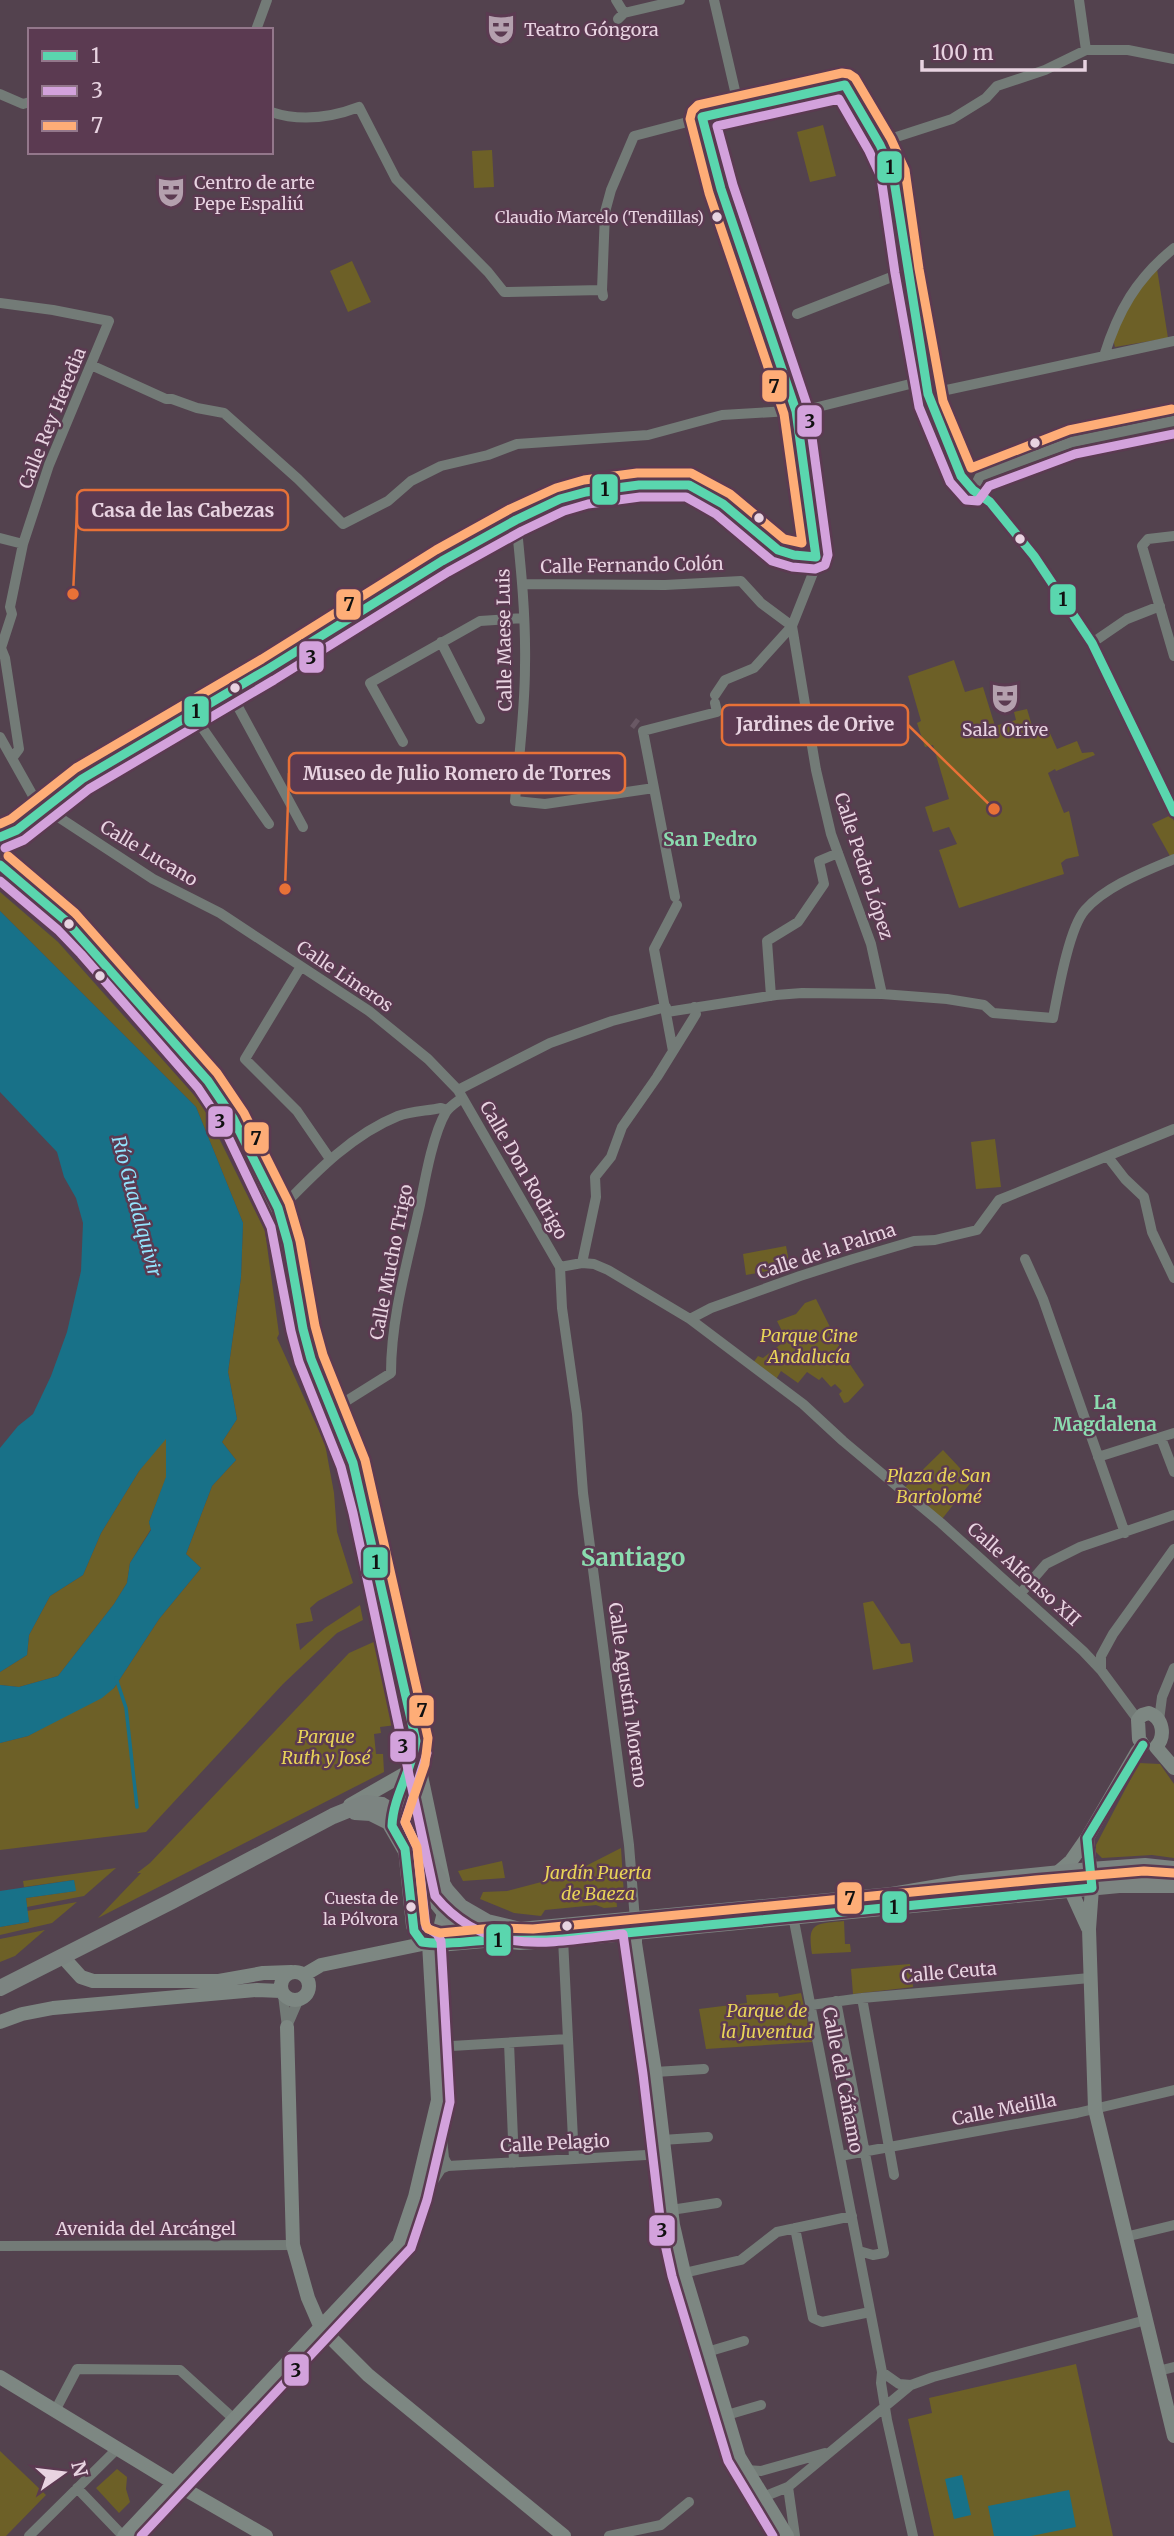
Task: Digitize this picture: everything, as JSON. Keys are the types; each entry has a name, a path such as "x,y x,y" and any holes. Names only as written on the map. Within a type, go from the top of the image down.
{"main road":[{"path":"0,1988 333,1816 358,1812 383,1818 395,1813"},
{"path":"395,1813 405,1849 445,1913 474,1933 495,1940 520,1942 563,1939 634,1926 904,1894 962,1883 1145,1866 1174,1869"},
{"path":"395,1813 405,1821 456,1903 471,1915 515,1930 793,1916 1145,1883 1174,1885"},
{"path":"0,1982 58,1958"}],"street":[{"path":"257,28 267,0"},
{"path":"616,0 621,16 680,0"},
{"path":"714,0 739,108"},
{"path":"1079,0 1086,50"},
{"path":"880,145 952,119 972,108 998,86 1045,70 1086,50 1128,50 1174,58"},
{"path":"273,113 289,118 321,117 359,107 395,176 504,292 603,293 605,212 611,190 635,134 845,85 880,145 893,174 928,394 961,476 993,505 1034,556 1092,643 1174,812"},
{"path":"1,94 23,104 28,103"},
{"path":"673,1051 654,949 676,901 643,731 717,712 715,699 725,680 754,668 792,625 813,573 816,557 796,411 721,189 702,117"},
{"path":"1104,356 1119,313 1143,276 1174,248"},
{"path":"797,314 907,271"},
{"name":"Calle Rey Heredia","path":"0,303 109,321 49,465 23,544 12,614 1,648 5,658 19,749 13,757"},
{"path":"928,394 1174,341"},
{"path":"91,365 166,399 197,408 221,411 343,524 388,501 411,481 441,466 488,455 517,444 648,435 722,415 796,411 926,380"},
{"path":"973,489 980,476 1072,442 1174,421"},
{"path":"0,836 17,830 82,779 230,692 442,561 559,499 586,492 639,485 679,484 697,488 723,503 778,550 816,557"},
{"name":"Calle Maese Luis","path":"516,520 524,618 524,708 515,801 545,804 654,788"},
{"path":"1174,537 1148,539 1142,545 1174,656"},
{"path":"0,538 23,544"},
{"name":"Calle Fernando Colón","path":"522,584 666,585 741,580 761,603 792,625"},
{"path":"1092,643 1127,619 1160,606"},
{"path":"403,742 370,683 480,621 524,618"},
{"name":"Calle Pedro López","path":"792,625 816,770 838,853 872,944 882,994"},
{"path":"440,642 480,719"},
{"path":"230,692 303,827"},
{"path":"192,713 269,824"},
{"path":"0,737 36,801 44,807"},
{"name":"Calle Lucano","path":"44,807 153,879 202,904"},
{"path":"13,876 7,862 7,850 17,830"},
{"path":"771,996 769,938 798,922 824,884 819,861 838,853"},
{"path":"278,1208 330,1159 364,1135 401,1115 441,1108 447,1110 460,1094 550,1043 612,1021 666,1009 802,993 882,994 947,999 984,1005 993,1013 1053,1018 1066,957 1083,911 1133,876 1174,859"},
{"path":"0,866 66,921 208,1081 233,1118 278,1208 288,1243 305,1339 353,1463 416,1741 426,1802 446,1890 445,1913 439,1933 429,1943 321,1965 283,1978 282,1993 287,2027 293,2245 308,2298 321,2328 368,2375 564,2536"},
{"name":"Calle Lineros","path":"202,904 220,913 369,1011 428,1059 460,1094"},
{"path":"300,968 245,1059 297,1111 330,1159"},
{"path":"560,1267 582,1263 596,1197 596,1177 611,1157 622,1127 696,1014 694,1007"},
{"name":"Calle Don Rodrigo","path":"460,1094 560,1267"},
{"name":"Calle Mucho Trigo","path":"332,1410 391,1373 391,1349 409,1252 426,1177 447,1110"},
{"path":"1174,1129 1103,1159 1144,1198 1152,1232 1174,1279"},
{"name":"Calle de la Palma","path":"690,1319 711,1308 853,1259 914,1241 935,1240 977,1230 999,1200 1103,1159"},
{"path":"1026,1259 1043,1299 1125,1533"},
{"name":"Calle Alfonso XII","path":"582,1263 594,1264 608,1270 677,1310 803,1404 1020,1594 1149,1717"},
{"name":"Calle Agustín Moreno","path":"560,1267 562,1308 577,1414 588,1535 624,1798 634,1926"},
{"path":"1097,1457 1174,1433"},
{"path":"1161,1438 1174,1472"},
{"path":"1020,1594 1046,1564 1080,1547 1174,1515"},
{"path":"1101,1670 1101,1656 1114,1634 1174,1549"},
{"path":"1174,1668 1139,1739 1174,1768"},
{"path":"1004,1895 1017,1886 1041,1884 1053,1876 1087,1839 1136,1752 1150,1746 1162,1735 1149,1717"},
{"path":"395,1813 411,1767 416,1741"},
{"path":"333,1816 406,1773 411,1767"},
{"path":"395,1813 404,1797 416,1794 426,1802"},
{"path":"1087,1839 1092,1888 1089,1929 1095,2109 1174,2436"},
{"path":"405,1849 414,1931 419,1939 441,1945 495,1940"},
{"path":"1053,1876 1078,1903 1089,1929"},
{"name":"Calle del Cáñamo","path":"793,1916 882,2372 884,2406 913,2536"},
{"path":"634,1926 671,2210 684,2273 739,2457 787,2536"},
{"path":"563,1939 574,2159"},
{"path":"407,2220 441,2169 447,2166 438,2101 429,1943"},
{"path":"58,1958 81,1978 93,1981 219,1981 263,1973 297,1974 309,1987 306,1996 298,2001 290,2014 287,2027"},
{"name":"Calle Ceuta","path":"811,2005 1090,1978"},
{"path":"0,2022 22,2014 54,2008 257,1990 282,1993 289,2000 298,2001"},
{"name":"Calle del Cáñamo","path":"862,1998 894,2175"},
{"name":"Calle del Cáñamo","path":"836,2001 884,2253"},
{"path":"435,2047 568,2039"},
{"path":"509,2043 514,2163"},
{"path":"654,2066 704,2069"},
{"name":"Calle Melilla","path":"840,2156 1095,2109 1174,2090"},
{"path":"77,2488 123,2536 321,2328 399,2244 434,2126 438,2101"},
{"name":"Calle Pelagio","path":"447,2166 574,2159 663,2147 708,2137"},
{"path":"671,2210 717,2203"},
{"path":"684,2273 741,2260 777,2232 852,2216"},
{"path":"1125,2237 1174,2225"},
{"path":"795,2228 813,2318 822,2322 870,2312"},
{"name":"Avenida del Arcángel","path":"0,2246 293,2245"},
{"path":"859,2251 873,2255 897,2250"},
{"path":"763,2497 788,2487 911,2385 1146,2320"},
{"path":"708,2352 744,2341"},
{"path":"1158,2371 1174,2367"},
{"path":"56,2409 77,2370 180,2370 235,2420"},
{"path":"882,2372 899,2384 911,2385"},
{"path":"0,2377 266,2536"},
{"path":"727,2415 761,2405"},
{"path":"29,2536 117,2449"},
{"path":"746,2470 761,2471 827,2453"},
{"path":"788,2487 795,2536"},
{"path":"609,2536 661,2525 689,2502"}],"green space":[{"path":"823,125 836,176 810,182 797,132"},
{"path":"492,150 494,187 474,188 472,151"},
{"path":"352,261 371,302 348,312 330,271"},
{"path":"1157,269 1168,338 1115,347 1116,328 1121,317"},
{"path":"954,660 965,692 983,687 995,726 1016,720 1014,712 1027,709 1033,729 1049,731 1057,749 1077,741 1082,753 1093,752 1095,755 1048,773 1064,813 1069,811 1079,856 1061,863 1064,874 959,908 939,850 957,844 949,827 933,832 925,807 949,799 933,745 925,747 917,723 921,721 908,676"},
{"path":"1171,815 1174,821 1174,854 1170,856 1152,824"},
{"path":"0,892 58,942 202,1104 265,1231 279,1334 277,1338 325,1444 334,1493 337,1532 353,1583 310,1608 313,1621 296,1624 300,1650 325,1628 360,1605 363,1620 337,1633 283,1684 146,1832 0,1850 0,1743 28,1736 114,1688 159,1619 201,1568 186,1554 212,1486 236,1460 222,1442 237,1419 228,1372 241,1277 243,1223 196,1107 0,911"},
{"path":"995,1139 1001,1187 976,1189 971,1142"},
{"path":"786,1246 790,1267 746,1275 743,1254"},
{"name":"Parque Cine Andalucía","path":"816,1299 845,1357 864,1385 848,1402 844,1403 839,1394 842,1391 835,1384 831,1387 822,1377 819,1380 807,1372 798,1383 781,1371 775,1381 753,1363 758,1356 763,1358 781,1344 779,1340 784,1335 777,1321 796,1314 805,1303"},
{"path":"166,1437 166,1478 149,1522 151,1529 130,1563 127,1583 114,1604 58,1676 19,1687 0,1685 0,1672 27,1655 29,1635 50,1596 83,1575 101,1533 139,1471"},
{"name":"Plaza de San Bartolomé","path":"943,1450 972,1481 942,1519 904,1488"},
{"path":"873,1601 901,1644 910,1643 913,1662 873,1670 863,1603"},
{"name":"Parque Ruth y José","path":"378,1640 396,1725 380,1727 381,1733 374,1734 376,1754 383,1754 384,1772 98,1918 141,1873 137,1873 150,1863 349,1653"},
{"path":"1139,1763 1160,1764 1174,1784 1174,1858 1152,1855 1102,1858 1096,1852 1096,1845"},
{"name":"Jardín Puerta de Baeza","path":"621,1848 624,1896 616,1897 617,1907 604,1908 596,1905 545,1910 541,1916 514,1913 480,1899 483,1892 507,1891 568,1875"},
{"path":"502,1861 505,1878 463,1881 458,1871"},
{"path":"116,1868 84,1896 27,1907 26,1898 75,1891 74,1880 24,1887 23,1881"},
{"path":"77,1902 52,1923 0,1935 0,1927 29,1922 27,1911"},
{"path":"844,1921 845,1944 850,1944 851,1952 812,1954 812,1930 820,1924"},
{"path":"45,1930 15,1956 0,1962 0,1939"},
{"path":"910,1964 913,1987 853,1994 851,1969"},
{"name":"Parque de la Juventud","path":"778,1993 779,1997 801,1993 812,2042 706,2049 699,2009 747,2003 746,1995"},
{"path":"1076,2364 1113,2536 934,2536 908,2419 932,2413 929,2398"},
{"path":"0,2451 46,2495 6,2536 0,2536"},
{"path":"117,2469 127,2477 126,2489 130,2502 119,2513 96,2488"}],"water":[{"name":"Río Guadalquivir","path":"0,911 196,1107 243,1223 241,1277 228,1372 237,1419 222,1442 236,1460 212,1486 186,1554 201,1568 159,1619 114,1688 102,1698 28,1736 0,1743 0,1685 19,1687 58,1676 127,1583 130,1563 151,1530 149,1522 166,1477 166,1439 139,1471 101,1533 83,1575 50,1596 29,1635 27,1655 0,1672 0,1448 18,1426 33,1414 51,1376 67,1332 81,1271 83,1223 57,1152 0,1092"},
{"path":"74,1880 76,1891 26,1898 29,1922 0,1927 0,1891"},
{"path":"962,2475 971,2515 954,2519 945,2479"},
{"path":"1069,2490 1076,2527 1031,2536 994,2536 988,2506"}],"waterway":[{"path":"116,1678 126,1708 137,1807"}],"tunnel":[{"path":"633,722 637,725"}],"transit line":[{"name":"7","path":"0,824 11,819 76,768 262,659 436,550 510,509 556,488 584,480 637,473 691,473 730,494 784,539 802,543 784,414 709,193 690,119 692,111 698,105 842,73 855,78 891,139 905,170 919,269 943,401 971,468 1069,430 1172,409"},
{"name":"1","path":"702,117 845,85 880,145 893,174 928,394 961,476 973,490 990,502 1034,556 1092,643 1174,812"},
{"name":"3","path":"5,848 24,840 89,789 274,680 448,572 564,511 588,504 640,497 686,497 716,514 772,561 792,567 815,569 825,565 828,555 808,408 733,185 717,126 839,99 881,177 919,407 950,482 966,500 978,501 989,486 1075,454 1174,434"},
{"name":"1","path":"702,117 721,189 796,411 816,557"},
{"name":"1","path":"0,837 17,830 82,779 268,669 442,561 560,499 586,492 639,485 689,485 723,504 778,550 816,557"},
{"name":"7","path":"8,856 75,913 217,1073 244,1113 289,1203 300,1241 315,1326 323,1355 365,1460 428,1738 425,1764 405,1822 417,1847 425,1923 428,1929 440,1933 494,1928 533,1929 1036,1880 1144,1871 1174,1873"},
{"name":"1","path":"0,865 66,921 208,1081 233,1118 278,1208 288,1243 311,1359 353,1463 416,1741 396,1804 392,1826"},
{"name":"3","path":"0,881 58,930 81,954 198,1088 222,1124 271,1227 299,1362 341,1467 353,1513 435,1896 455,1916 476,1930 499,1938 546,1942 623,1934 661,2226 672,2276 728,2461 773,2536"},
{"name":"1","path":"1092,1888 1087,1838 1143,1745"},
{"name":"3","path":"141,2536 411,2248 427,2200 450,2102 441,1941 437,1934 426,1927 417,1847 405,1822 427,1753"},
{"name":"1","path":"392,1826 405,1849 414,1931 422,1942 431,1943 563,1939 1092,1888"}],"place":[{"name":"Teatro Góngora","path":"501,29"},
{"name":"Centro de arte Pepe Espaliú","path":"171,192"},
{"name":"Claudio Marcelo (Tendillas)","path":"717,217"},
{"name":"Casa de las Cabezas","path":"73,594"},
{"name":"Sala Orive","path":"1005,698"},
{"name":"Jardines de Orive","path":"994,809"},
{"name":"Museo de Julio Romero de Torres","path":"285,889"},
{"name":"Cuesta de la Pólvora","path":"411,1907"}],"district":[{"name":"San Pedro","path":"710,839"},
{"name":"La Magdalena","path":"1105,1413"},
{"name":"Santiago","path":"633,1557"}]}
